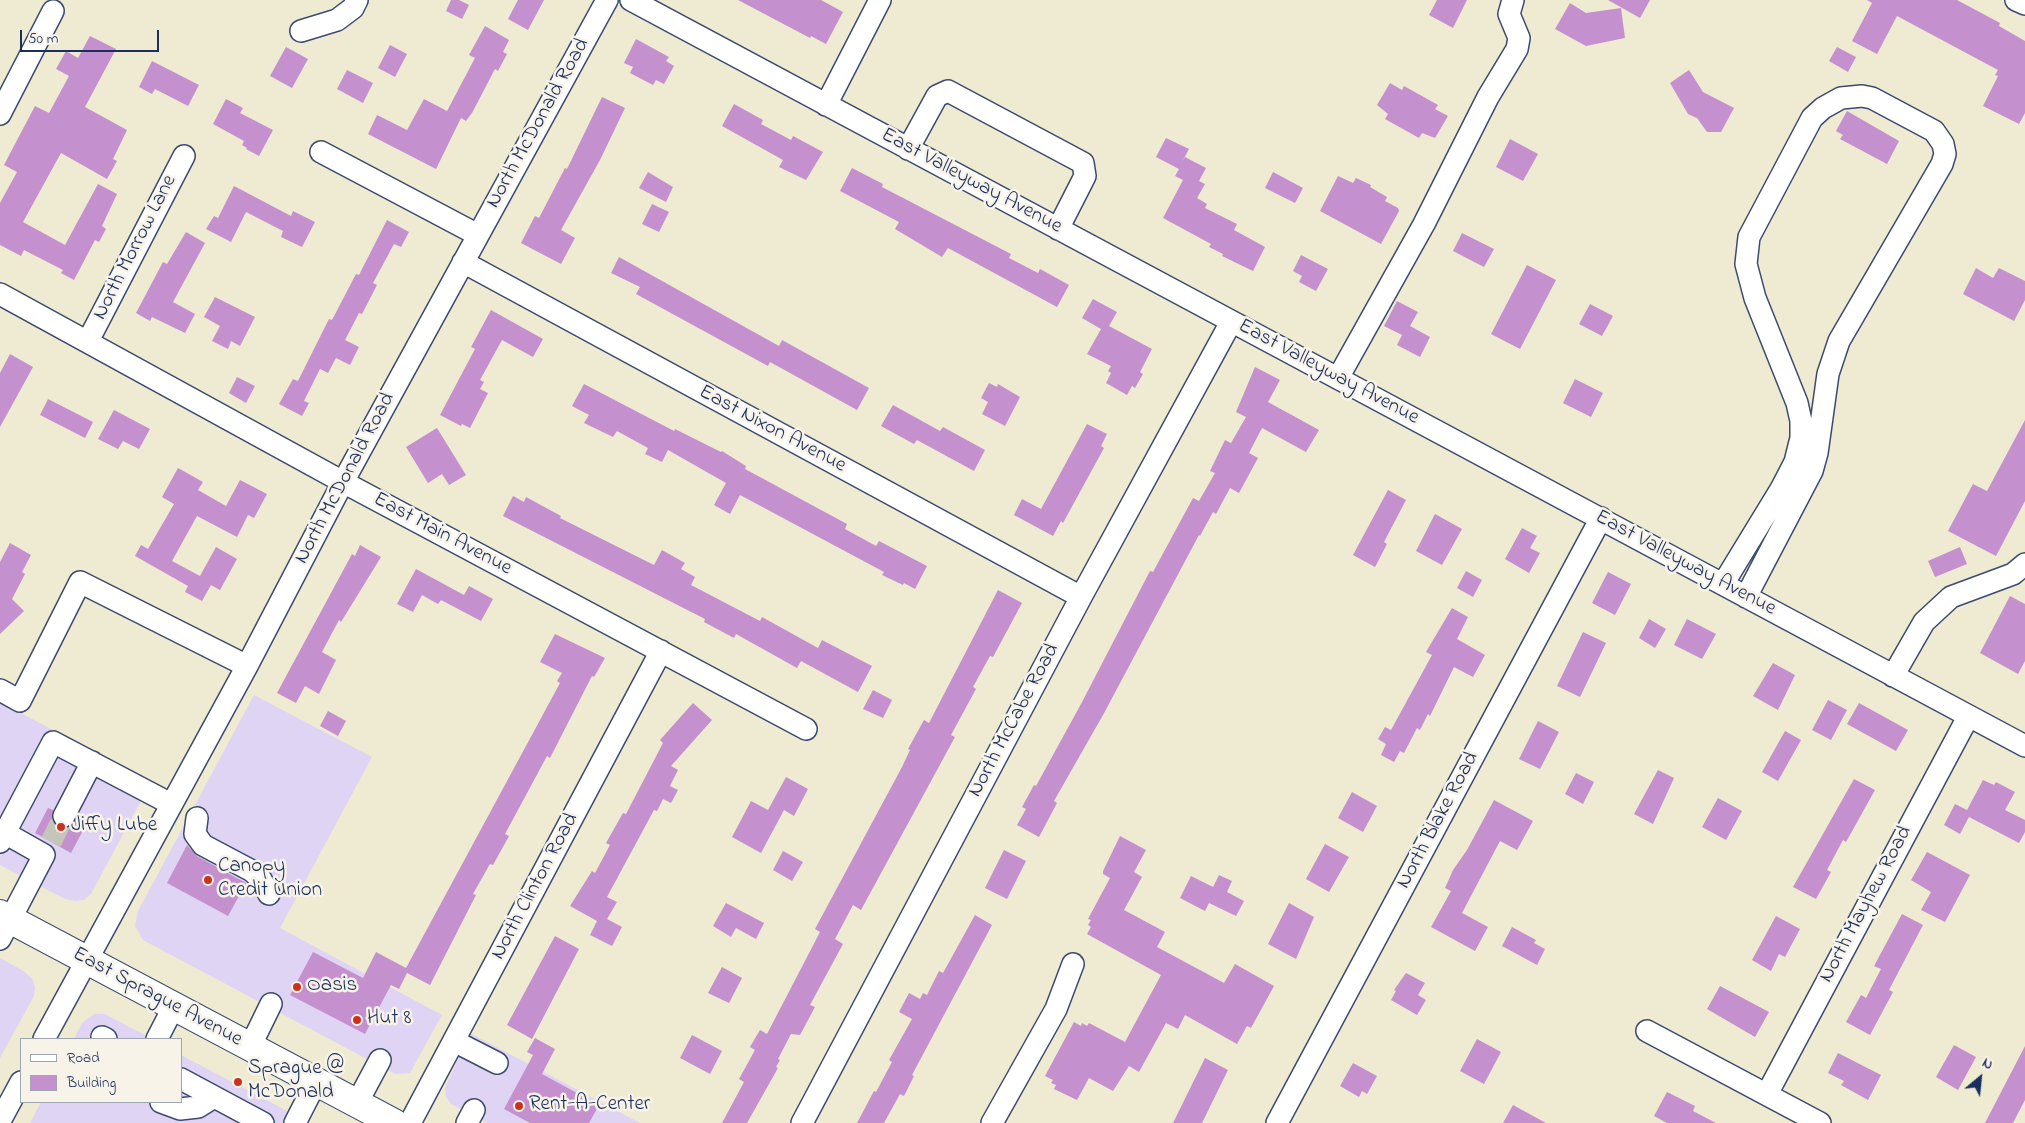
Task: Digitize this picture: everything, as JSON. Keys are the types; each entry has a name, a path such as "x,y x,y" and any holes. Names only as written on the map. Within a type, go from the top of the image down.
{"main road":[{"name":"East Sprague Avenue","path":"4,924 86,960 394,1123"}],"street":[{"path":"301,31 337,20 353,8 357,0"},
{"name":"North McDonald Road","path":"45,1038 247,666 343,482 607,0"},
{"name":"East Valleyway Avenue","path":"631,0 2025,746"},
{"path":"826,105 880,0"},
{"path":"1338,378 1424,224 1488,97 1517,49 1519,38 1509,14 1513,0"},
{"path":"2016,0 2025,4"},
{"path":"0,114 53,11"},
{"path":"908,148 937,96 948,91 1083,163 1085,176 1058,229"},
{"path":"1723,584 1781,489 1795,462 1800,438 1801,421 1797,403 1752,290 1746,264 1748,236 1812,118 1823,108 1841,98 1862,96 1872,98 1934,131 1943,144 1945,154 1942,164 1839,341 1828,374 1812,470 1746,597"},
{"path":"321,152 478,235"},
{"name":"North Morrow Lane","path":"88,341 184,156"},
{"name":"East Nixon Avenue","path":"463,262 1081,597"},
{"name":"East Main Avenue","path":"0,294 343,482 806,729"},
{"name":"North McCabe Road","path":"802,1123 1081,597 1231,322"},
{"name":"North Blake Road","path":"1277,1123 1601,518"},
{"path":"1893,676 1924,622 1951,597 2013,574 2025,564"},
{"path":"0,690 20,701 80,582 247,666"},
{"name":"North Clinton Road","path":"410,1123 662,651"},
{"name":"North Mayhew Road","path":"1767,1094 1968,717"},
{"path":"4,924 47,849 2,837 53,742 171,804"},
{"path":"64,816 92,762"},
{"path":"197,818 195,834 203,846 252,871 260,878 268,894"},
{"path":"992,1123 1056,1009 1072,964"},
{"path":"250,1047 271,1004"},
{"path":"158,1038 174,1006"},
{"path":"1647,1031 1820,1123"},
{"path":"454,1041 497,1063"},
{"path":"357,1103 380,1060"},
{"path":"182,1080 263,1123"},
{"path":"295,1123 316,1082"},
{"path":"0,1121 20,1084"},
{"path":"164,1103 180,1109 198,1107 214,1097"}],"shaded area":[{"path":"254,695 372,757 280,928 442,1015 410,1073 395,1074 143,940 135,926 138,911"},
{"path":"0,702 151,782 91,894 84,900 65,899 0,865"},
{"path":"0,958 25,972 33,980 35,988 34,996 0,1058"},
{"path":"94,1014 105,1014 150,1038 74,1038 82,1023"},
{"path":"470,1033 640,1123 487,1123 451,1104 446,1097 445,1088"},
{"path":"182,1056 310,1123 30,1123 40,1103 182,1103"}],"building":[{"path":"451,0 459,0 469,5 462,19 446,11"},
{"path":"518,0 544,0 528,30 508,19"},
{"path":"738,0 821,0 843,12 826,44 811,36 810,38"},
{"path":"1437,0 1467,0 1453,28 1429,15"},
{"path":"1608,0 1650,0 1640,18"},
{"path":"1867,0 1957,0 2000,23 1999,26 2025,41 2025,113 2019,124 1983,106 1998,76 1995,75 1998,70 1897,16 1877,54 1852,41 1872,3"},
{"path":"1570,3 1586,13 1621,8 1625,38 1586,46 1555,29"},
{"path":"485,26 509,40 503,52 507,54 498,71 495,69 472,113 466,121 461,118 436,169 368,134 377,115 407,130 424,99 447,111 475,58 469,55"},
{"path":"90,36 116,49 85,107 127,130 113,159 117,161 107,179 61,153 23,222 65,245 98,184 117,194 102,226 106,229 99,242 95,240 74,280 61,273 63,270 24,250 21,256 0,245 0,203 17,172 4,165 35,106 49,113 69,76 56,69 66,51 78,58"},
{"path":"636,39 669,57 666,61 674,66 664,84 656,80 653,85 630,73 633,67 624,63"},
{"path":"390,45 407,54 395,77 378,68"},
{"path":"286,47 308,59 292,88 270,76"},
{"path":"1837,47 1856,57 1848,72 1829,61"},
{"path":"152,61 199,85 188,106 155,89 152,94 139,87"},
{"path":"347,70 373,83 363,103 337,89"},
{"path":"1689,70 1703,92 1734,108 1721,132 1707,132 1697,118 1688,114 1670,83"},
{"path":"1390,83 1402,90 1404,86 1438,105 1435,109 1448,116 1435,138 1422,133 1419,138 1385,119 1388,114 1377,105"},
{"path":"602,97 625,108 600,160 561,230 575,238 561,264 521,243 535,216 539,218 565,168 567,169"},
{"path":"226,99 243,108 240,113 273,130 259,156 242,145 244,141 213,124"},
{"path":"734,104 763,120 761,124 791,140 793,136 823,152 806,180 779,167 783,160 722,126"},
{"path":"1847,111 1899,141 1887,164 1840,139 1843,135 1836,131"},
{"path":"1166,138 1189,149 1181,164 1185,157 1206,168 1199,181 1205,184 1197,198 1207,204 1205,208 1237,224 1234,230 1265,247 1253,271 1222,256 1223,254 1209,247 1211,244 1163,218 1183,180 1175,176 1179,169 1156,157"},
{"path":"1510,139 1538,154 1523,181 1496,167"},
{"path":"852,168 883,184 882,187 1011,254 1009,258 1038,273 1040,269 1069,285 1057,307 948,248 942,257 895,229 899,222 840,191"},
{"path":"648,172 673,187 666,202 639,188"},
{"path":"1273,172 1303,188 1295,203 1265,188"},
{"path":"1338,176 1353,183 1356,178 1371,185 1370,187 1387,197 1385,201 1398,208 1399,211 1381,244 1320,211"},
{"path":"234,186 291,216 293,211 315,222 302,247 281,237 283,231 246,212 231,242 206,229 214,216 218,218"},
{"path":"652,204 669,212 659,232 642,224"},
{"path":"387,220 409,232 401,247 394,244 373,283 377,285 362,314 359,313 345,340 359,347 350,365 336,358 328,373 320,369 304,401 309,403 302,416 279,404 293,379 298,381 329,319 332,320 356,274 359,275"},
{"path":"186,232 205,243 173,302 195,314 185,333 152,317 150,321 136,313 163,262 167,264"},
{"path":"1462,233 1494,249 1484,267 1453,251"},
{"path":"1301,255 1328,269 1316,291 1299,282 1302,276 1293,271"},
{"path":"619,257 779,346 782,340 869,388 857,410 770,362 768,366 636,294 640,287 611,273"},
{"path":"1527,265 1556,280 1520,349 1491,334"},
{"path":"1976,268 1993,278 1999,268 2025,281 2025,300 2014,321 1963,294"},
{"path":"215,297 255,317 240,346 231,341 228,349 212,341 220,326 204,317"},
{"path":"1093,299 1117,312 1109,326 1152,349 1140,372 1143,374 1135,388 1132,386 1127,395 1106,383 1111,373 1108,371 1111,366 1087,354 1101,329 1082,318"},
{"path":"1397,301 1418,312 1410,326 1430,337 1420,357 1397,345 1402,335 1384,326"},
{"path":"1590,304 1613,316 1602,336 1579,324"},
{"path":"491,310 543,339 533,357 502,340 480,380 484,382 480,389 488,393 470,428 462,424 461,426 440,415 475,349 471,347"},
{"path":"10,354 33,367 0,427 0,373"},
{"path":"1255,367 1280,380 1268,402 1319,430 1306,452 1262,428 1249,453 1258,458 1239,493 1230,488 1216,514 1213,512 1199,535 1103,715 1054,801 1057,803 1039,837 1017,825 1026,809 1022,807 1034,785 1036,786 1081,704 1150,571 1153,572 1193,498 1199,501 1215,473 1210,471 1225,440 1231,443 1246,417 1236,412"},
{"path":"237,377 255,386 246,403 229,393"},
{"path":"1575,379 1603,393 1591,417 1563,403"},
{"path":"989,383 997,387 998,384 1020,397 1005,426 982,414 988,402 981,398"},
{"path":"584,384 674,431 675,429 722,451 746,466 745,469 847,524 845,529 876,546 879,541 927,566 915,589 882,575 884,572 740,495 730,514 714,505 726,483 668,450 662,462 645,454 648,448 617,431 613,437 584,423 589,415 572,406"},
{"path":"48,399 93,422 85,438 40,415"},
{"path":"893,405 940,431 943,427 985,450 974,471 917,440 914,444 881,426"},
{"path":"114,410 150,429 139,449 123,441 118,449 98,439"},
{"path":"2025,420 2025,501 1996,556 1948,531 1973,484 1987,491"},
{"path":"1087,424 1107,434 1101,446 1104,448 1063,523 1061,521 1053,536 1014,515 1022,499 1041,509"},
{"path":"437,428 466,475 449,485 442,474 428,483 406,447"},
{"path":"178,468 203,482 198,490 226,506 240,480 267,494 254,518 248,515 237,537 197,516 172,561 200,576 216,547 237,559 220,590 211,585 202,601 185,592 188,586 135,556 141,545 148,549 174,504 162,497"},
{"path":"1388,490 1406,500 1384,542 1387,544 1375,567 1353,555"},
{"path":"513,496 524,502 526,497 561,516 560,518 654,565 662,550 685,563 681,569 695,577 691,585 760,621 762,617 818,648 822,640 872,666 858,692 801,661 797,668 736,634 734,638 704,622 705,619 503,516"},
{"path":"1435,514 1462,529 1442,565 1416,551"},
{"path":"1522,528 1537,536 1530,548 1540,553 1529,573 1505,559"},
{"path":"10,543 31,555 22,572 25,574 12,599 24,611 0,634 0,562"},
{"path":"360,545 381,557 341,622 339,620 322,652 336,660 319,694 305,686 296,703 277,693 352,554 355,556"},
{"path":"1960,547 1967,564 1935,577 1928,561"},
{"path":"416,569 464,595 469,586 493,599 481,621 441,600 438,604 422,595 413,612 397,604"},
{"path":"1466,571 1482,580 1473,597 1457,588"},
{"path":"1608,572 1631,584 1615,615 1592,603"},
{"path":"998,590 1022,603 993,657 990,656 973,687 976,689 951,735 955,737 861,910 853,905 835,939 843,944 810,1005 815,1007 800,1035 791,1034 778,1059 780,1060 776,1067 778,1068 747,1123 722,1123 744,1082 739,1079 755,1050 750,1047 760,1030 767,1034 820,932 815,929 902,767 910,750 908,749 924,720 929,723"},
{"path":"2010,596 2025,604 2025,661 2018,674 1980,653"},
{"path":"1452,608 1468,617 1457,639 1485,655 1473,677 1454,667 1430,716 1428,714 1420,730 1417,728 1404,753 1400,751 1394,762 1381,755 1386,744 1378,739 1385,727 1391,730 1432,655 1426,652"},
{"path":"1649,619 1666,629 1655,648 1639,638"},
{"path":"1687,619 1716,634 1702,659 1674,645"},
{"path":"1583,632 1606,643 1580,697 1557,686"},
{"path":"555,634 605,658 594,677 592,676 550,758 547,756 505,834 509,836 493,865 490,864 473,894 476,895 430,985 407,973 399,989 391,985 365,1034 290,995 313,952 363,978 376,952 406,968 560,683 557,681 562,673 540,662"},
{"path":"1773,663 1795,675 1778,710 1753,696"},
{"path":"873,690 892,700 883,718 863,709"},
{"path":"1828,700 1847,710 1831,740 1812,730"},
{"path":"693,703 712,720 671,766 678,770 670,786 678,790 671,803 663,799 657,811 654,810 607,897 617,902 607,919 622,927 612,946 590,935 597,921 570,906 592,871 595,873 610,845 606,843 623,813 626,814 663,743 660,740"},
{"path":"1859,703 1908,730 1896,751 1847,724"},
{"path":"328,711 346,721 338,736 320,726"},
{"path":"1538,721 1559,732 1540,769 1519,759"},
{"path":"1785,731 1801,740 1778,781 1762,772"},
{"path":"1658,770 1674,778 1653,824 1634,814"},
{"path":"1576,773 1594,782 1583,804 1565,794"},
{"path":"786,777 808,789 794,816 784,810 761,853 732,837 751,801 768,810"},
{"path":"1854,779 1875,790 1846,842 1843,840 1827,870 1831,872 1816,899 1793,887"},
{"path":"1983,780 1994,785 1996,782 2015,792 2005,810 2025,820 2025,832 2019,843 1969,817 1960,834 1944,825 1955,804 1967,810"},
{"path":"1352,792 1377,806 1363,832 1338,818"},
{"path":"1718,798 1742,811 1726,840 1702,827"},
{"path":"1494,800 1533,821 1517,850 1500,841 1462,913 1488,927 1475,951 1431,927 1451,891 1445,888 1453,870 1467,850"},
{"name":"Jiffy Lube","path":"48,808 53,810 53,822 59,827 70,827 79,815 88,821 71,853 35,833"},
{"path":"1120,836 1146,850 1134,872 1142,877 1124,910 1165,932 1157,947 1224,983 1235,964 1274,986 1251,1028 1247,1026 1237,1044 1185,1015 1178,1029 1166,1023 1139,1072 1129,1066 1113,1091 1089,1078 1077,1100 1054,1089 1056,1085 1051,1083 1053,1080 1045,1076 1074,1022 1081,1026 1082,1023 1087,1026 1089,1023 1125,1042 1161,975 1087,934 1091,927 1088,925 1091,920 1088,919 1110,878 1103,874 1103,871"},
{"path":"1325,844 1349,857 1329,892 1306,879"},
{"name":"Canopy Credit Union","path":"187,845 197,856 246,883 228,916 167,883"},
{"path":"1004,850 1026,861 1007,899 985,888"},
{"path":"783,851 803,862 792,881 773,870"},
{"path":"1927,852 1970,875 1945,922 1921,910 1931,892 1911,880"},
{"path":"1219,875 1232,881 1227,892 1244,901 1236,916 1209,903 1205,911 1180,898 1191,876 1213,887"},
{"path":"726,903 764,923 756,939 736,928 731,937 713,926"},
{"path":"1289,903 1314,917 1296,959 1268,944"},
{"path":"1902,914 1923,925 1889,990 1893,992 1870,1035 1846,1022 1861,995 1866,998 1881,969 1874,966"},
{"path":"975,915 992,925 912,1075 914,1076 904,1096 900,1094 884,1123 857,1123 892,1062 889,1060 912,1019 899,1012 909,993 920,999 923,993 927,995 939,971 943,973"},
{"path":"1776,916 1800,929 1785,957 1779,954 1771,971 1752,960"},
{"path":"1512,927 1536,940 1534,943 1545,949 1537,965 1502,946"},
{"path":"555,936 579,949 532,1039 507,1025"},
{"path":"722,967 742,978 729,1003 708,993"},
{"path":"1406,973 1425,983 1418,995 1426,1000 1417,1015 1391,1000 1396,991 1394,990"},
{"path":"1720,986 1769,1012 1755,1037 1707,1009"},
{"path":"692,1035 722,1051 710,1074 680,1058"},
{"path":"535,1038 555,1049 542,1074 599,1105 589,1123 530,1123 504,1109 533,1055 527,1052"},
{"path":"1477,1039 1501,1052 1484,1084 1460,1071"},
{"path":"1954,1045 1976,1057 1958,1090 1936,1077"},
{"path":"2025,1046 2025,1100 2013,1123 1985,1123"},
{"path":"1838,1053 1881,1075 1868,1100 1841,1085 1844,1081 1828,1073"},
{"path":"1205,1058 1228,1070 1202,1123 1173,1123"},
{"path":"1353,1063 1377,1076 1367,1094 1362,1091 1359,1097 1340,1086"},
{"path":"1667,1092 1695,1106 1693,1111 1716,1123 1667,1123 1654,1116"},
{"path":"1513,1105 1546,1123 1503,1123"}],"tunnel":[{"path":"51,842 64,816"}],"place":[{"name":"Jiffy Lube","path":"61,827"},
{"name":"Canopy Credit Union","path":"208,880"},
{"name":"Oasis","path":"297,987"},
{"name":"Hut 8","path":"357,1020"},
{"name":"Sprague @ McDonald","path":"238,1082"},
{"name":"Rent-A-Center","path":"519,1106"}]}
